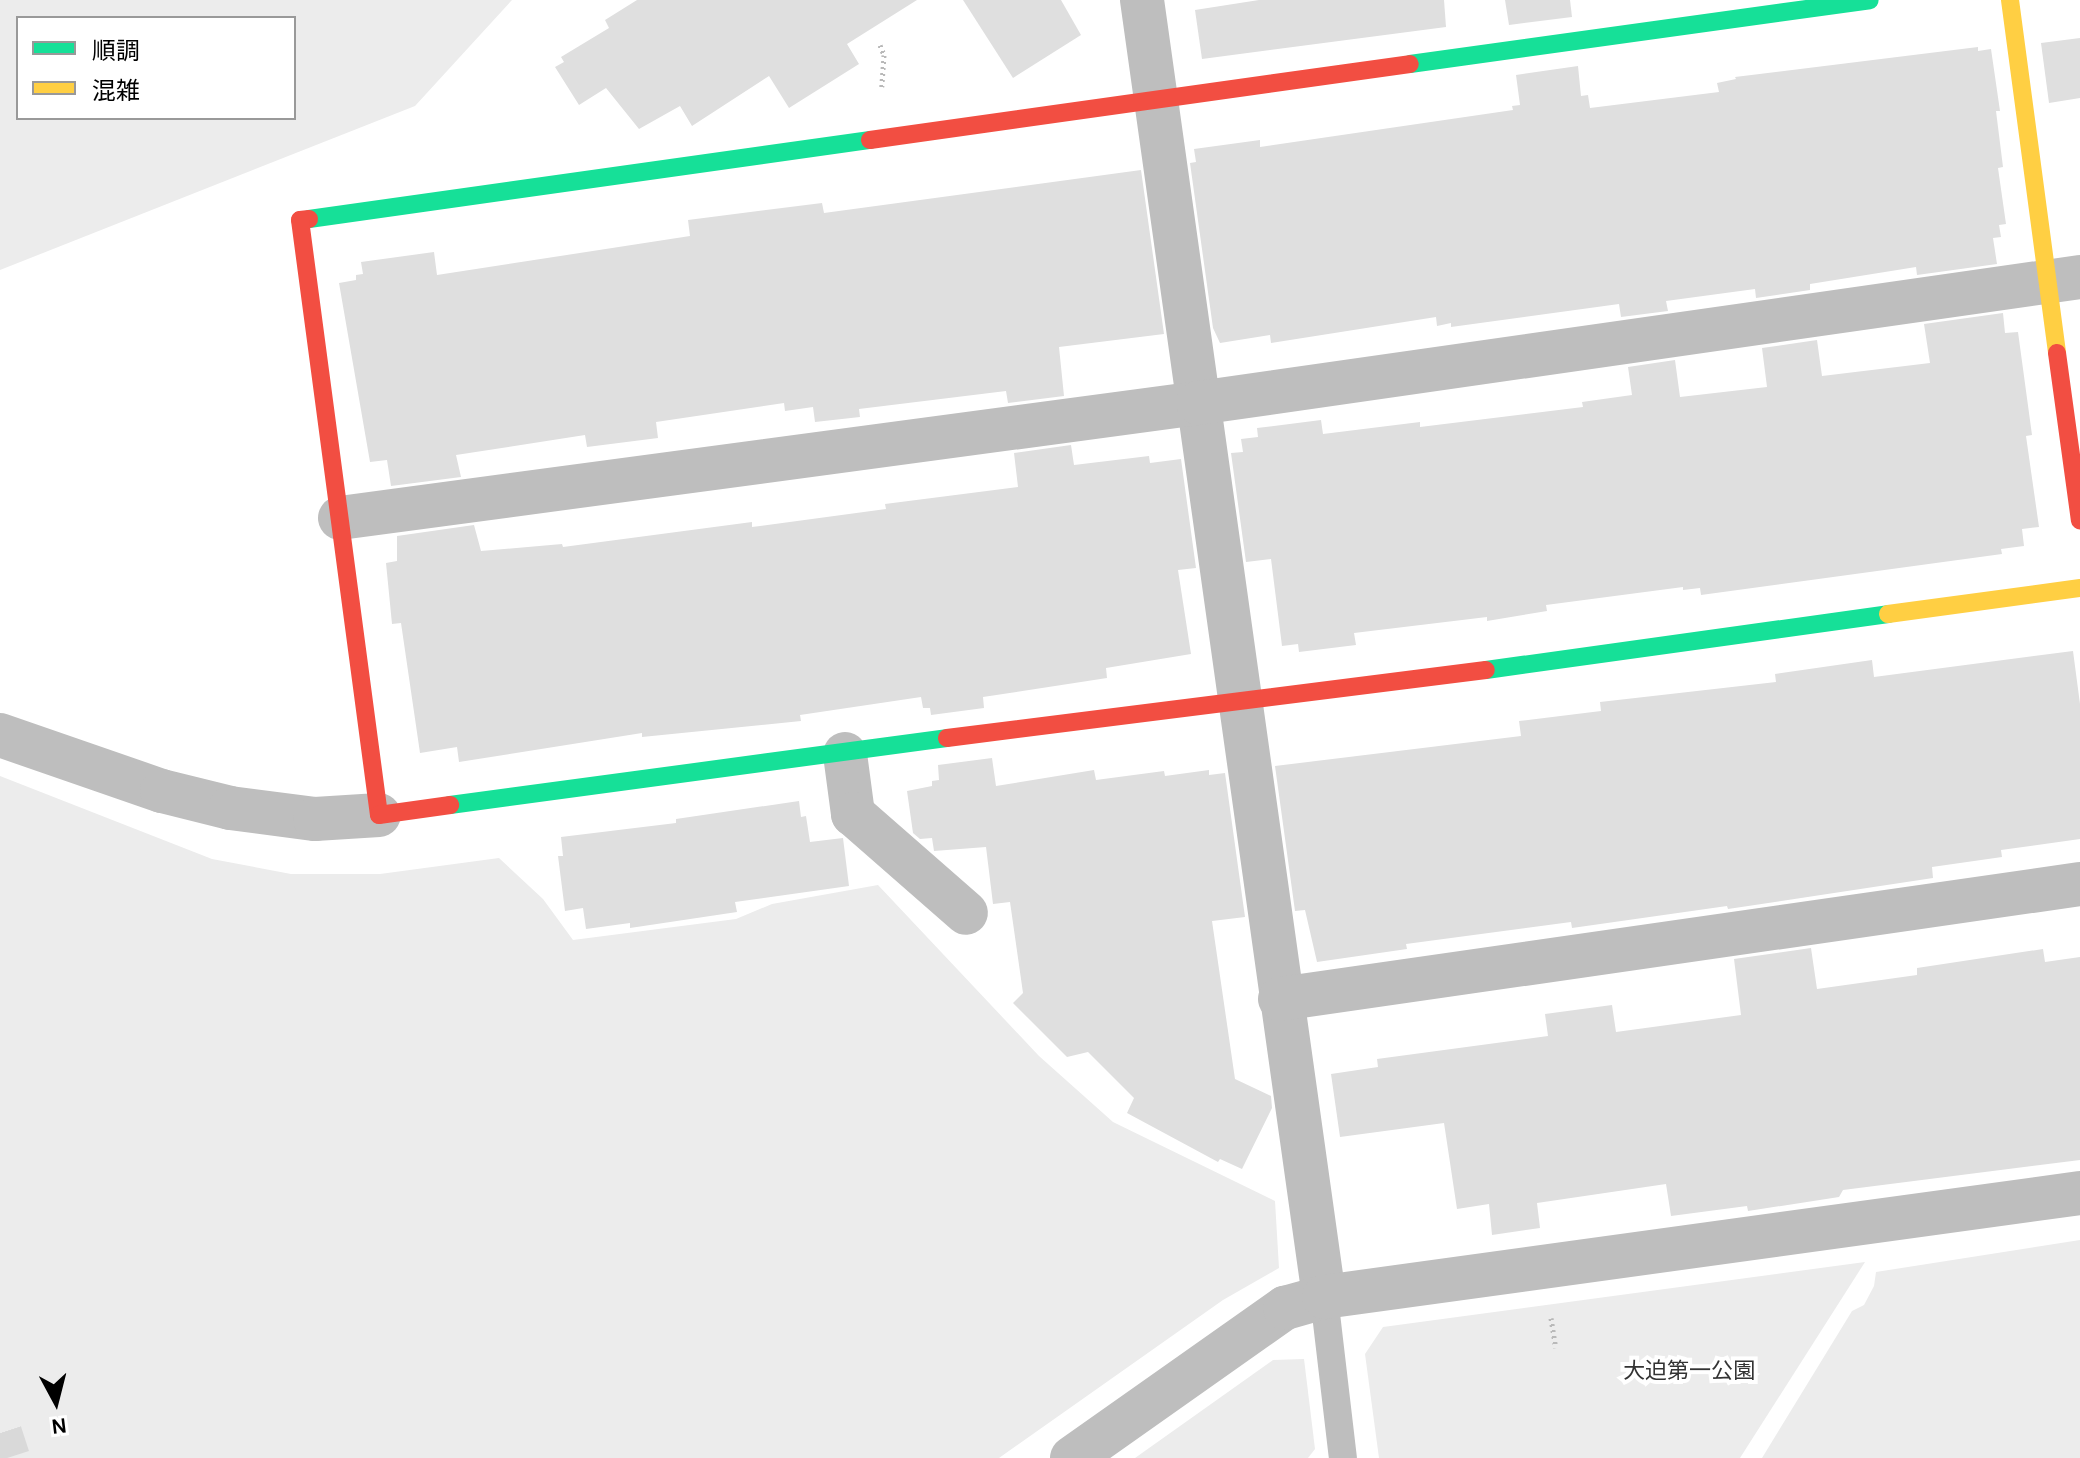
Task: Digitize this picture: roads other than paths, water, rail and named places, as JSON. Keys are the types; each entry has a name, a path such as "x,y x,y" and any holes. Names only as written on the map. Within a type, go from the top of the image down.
{"street":[{"path":"1142,0 1324,1297"},
{"path":"379,815 300,220 1870,0"},
{"path":"2010,0 2064,279 2080,520"},
{"path":"340,518 1198,403 2064,279"},
{"path":"0,735 162,791 230,808 315,819 379,815 2080,588"},
{"path":"845,754 853,814 966,913"},
{"path":"1280,999 2080,884"},
{"path":"1072,1458 1285,1308 1324,1297 2080,1193"}],"lane":[{"path":"1324,1297 1343,1458"}],"tunnel":[{"path":"0,1433 8,1458"}],"park label":[{"name":"大迫第一公園","path":"1689,1372"}]}
